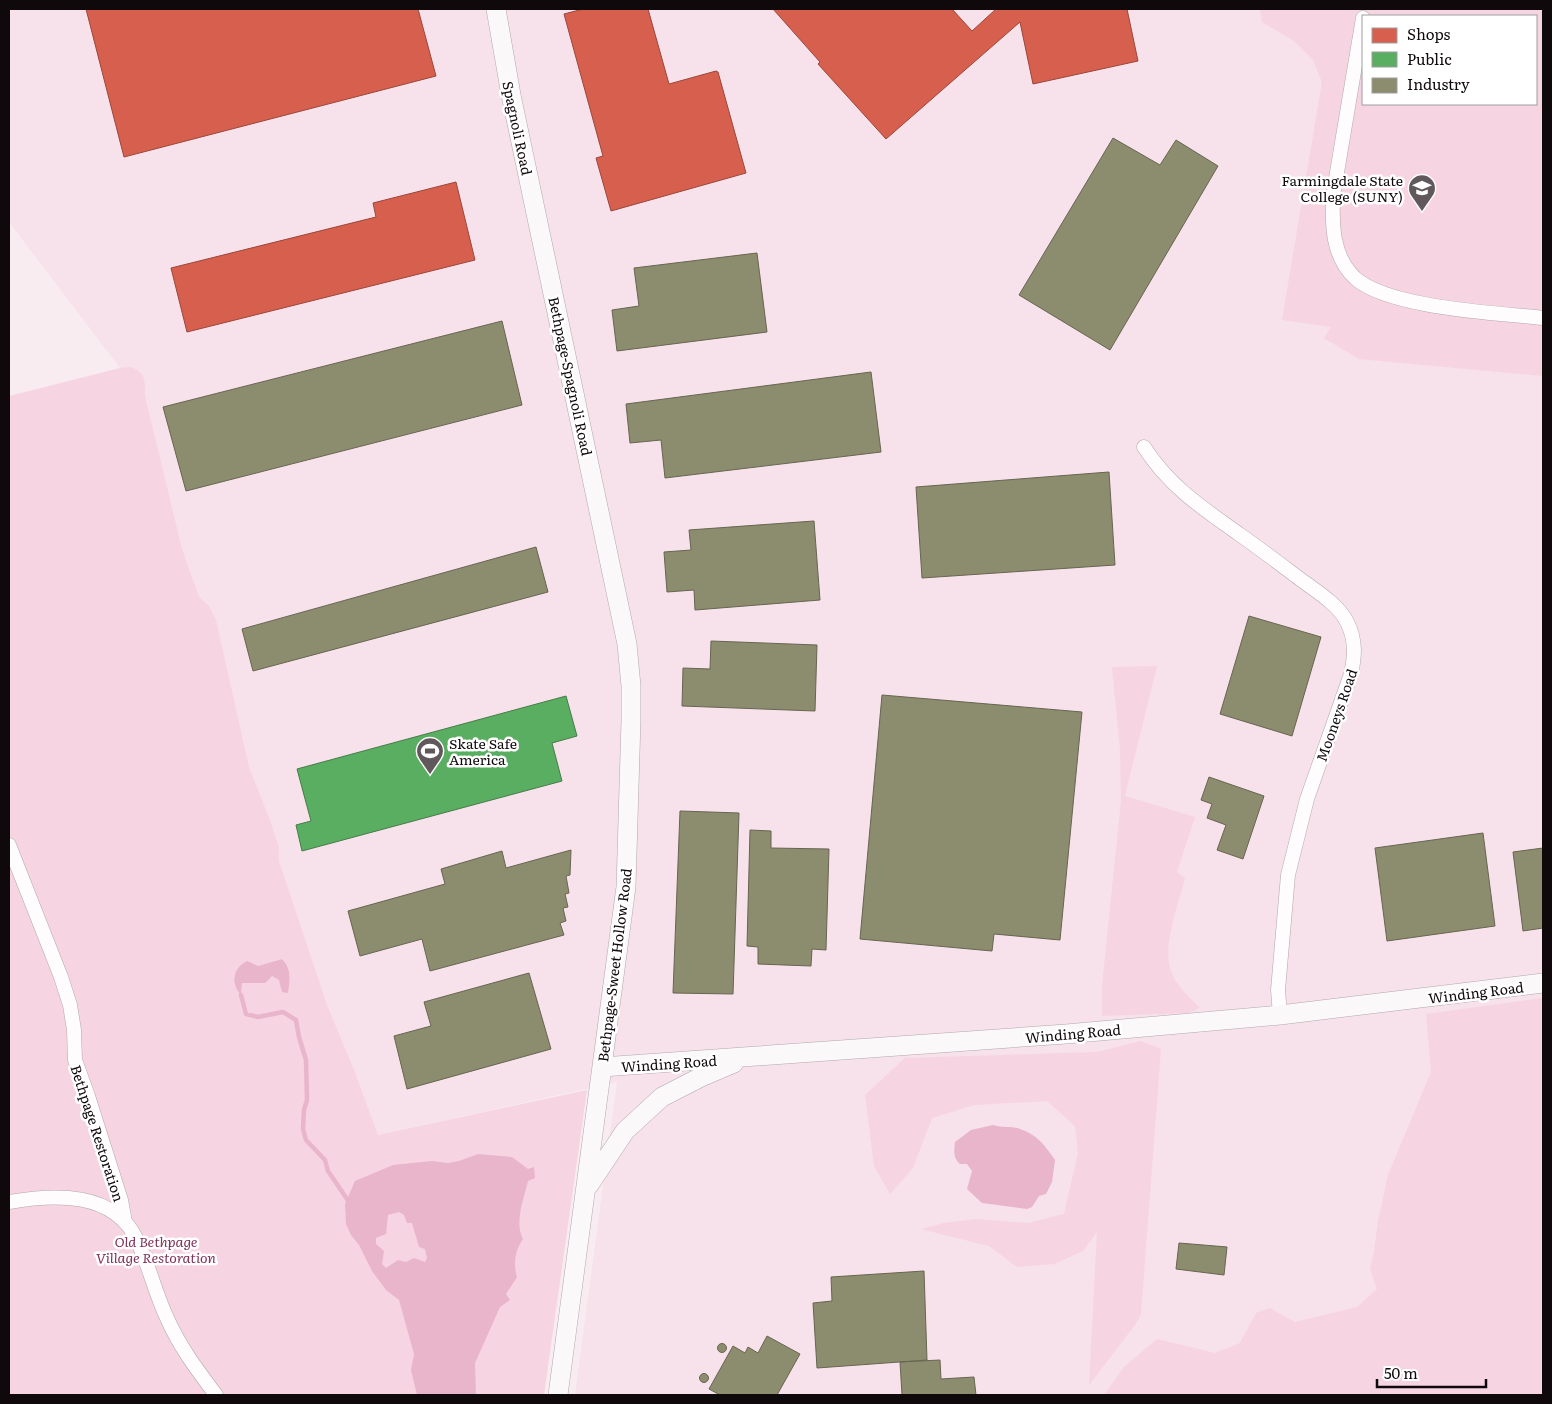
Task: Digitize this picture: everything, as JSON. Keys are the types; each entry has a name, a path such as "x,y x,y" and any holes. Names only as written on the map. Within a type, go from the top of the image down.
{"main road":[{"name":"Spagnoli Road","path":"496,9 511,95 544,247"},
{"name":"Bethpage-Spagnoli Road","path":"544,247 598,505"},
{"name":"Bethpage-Sweet Hollow Road","path":"558,1395 626,887 631,686 627,644 598,505"},
{"name":"Winding Road","path":"602,1068 1066,1034 1280,1015 1543,983"},
{"path":"585,1190 625,1131 662,1097 701,1077 748,1057"}],"street":[{"path":"1362,23 1333,196 1332,221 1335,242 1343,262 1356,278 1394,297 1428,305 1543,318"},
{"name":"Mooneys Road","path":"1144,447 1171,482 1189,499 1334,605 1347,621 1353,639 1355,655 1351,674 1307,799 1288,875 1278,990 1280,1015"},
{"name":"Bethpage Restoration","path":"9,845 61,977 70,1005 74,1030 75,1060 88,1096 125,1222"},
{"name":"Bethpage Restoration","path":"9,1202 60,1196 81,1199 104,1207 125,1222 136,1238 166,1318 187,1356 216,1395"}],"shaded area":[{"path":"9,9 1543,9 1543,1395 575,1395 617,1082 378,1135 328,1007 120,368 9,222"},
{"path":"282,959 289,971 288,993 282,992 279,980 272,976 265,983 242,983 241,995 234,981 236,972 242,964 247,961 258,966"},
{"path":"993,1125 1026,1131 1044,1146 1055,1160 1052,1182 1046,1194 1039,1196 1032,1207 1027,1209 982,1203 967,1189 972,1171 967,1164 960,1164 956,1159 954,1151 955,1142 971,1130"},
{"path":"478,1154 512,1157 528,1169 534,1167 535,1178 528,1181 521,1210 519,1226 523,1239 516,1257 517,1277 506,1294 510,1300 500,1307 475,1363 476,1395 417,1395 411,1370 414,1354 399,1300 386,1290 372,1271 359,1245 351,1235 346,1224 345,1204 355,1181 393,1165 432,1161 448,1163","holes":["399,1212 404,1215 407,1223 412,1223 419,1247 425,1249 427,1258 425,1262 414,1258 406,1262 398,1260 386,1268 382,1264 384,1251 376,1244 376,1238 386,1234 388,1215"]}],"green space":[{"name":"Farmingdale State College (SUNY)","path":"1260,9 1543,9 1543,376 1359,359 1324,338 1331,327 1282,320 1322,82 1313,60 1294,41 1262,22"},
{"name":"Old Bethpage Village Restoration","path":"130,367 135,369 144,378 145,396 182,549 199,597 209,606 216,620 249,767 271,823 279,848 279,861 328,1007 378,1135 587,1090 544,1395 9,1395 9,396","holes":["282,959 290,975 288,993 279,980 272,976 242,983 241,994 234,977 238,970"]},
{"path":"1157,666 1125,796 1195,817 1177,872 1185,878 1173,920 1168,954 1170,969 1176,981 1185,993 1200,1007 1190,1013 1102,1016 1102,986 1121,801 1120,749 1112,667"},
{"path":"1543,998 1543,1395 1104,1395 1124,1367 1157,1339 1215,1353 1240,1343 1256,1313 1270,1308 1295,1322 1357,1307 1377,1289 1370,1269 1388,1175 1431,1072 1426,1014"},
{"path":"1141,1041 1161,1049 1141,1314 1135,1325 1089,1385 1097,1232 1083,1251 1054,1264 1017,1267 989,1246 921,1229 944,1223 976,1219 1028,1223 1064,1214 1078,1153 1075,1126 1047,1101 974,1105 932,1118 913,1168 890,1194 874,1166 865,1095 905,1058 1097,1052"}],"building: Shops":[{"path":"86,9 418,9 436,76 124,157"},
{"path":"583,9 648,9 669,84 718,72 746,173 611,211 596,158 603,156 564,14"},
{"path":"773,9 952,9 972,31 996,9 1127,9 1138,61 1033,84 1020,22 886,139 818,64 820,62"},
{"path":"456,182 475,260 187,332 171,268 376,217 373,203"}],"building: Public":[{"name":"Skate Safe America","path":"566,696 577,736 552,743 562,781 302,851 296,825 311,821 297,769"}],"building: Industry":[{"path":"1113,138 1160,165 1176,140 1218,166 1110,350 1019,295"},
{"path":"757,253 767,332 617,351 612,310 639,306 634,268"},
{"path":"502,321 522,405 186,491 163,407"},
{"path":"871,372 881,452 665,478 661,440 630,443 626,404"},
{"path":"1109,472 1115,565 922,578 916,487"},
{"path":"814,521 820,600 695,610 694,590 667,592 664,552 691,550 689,530"},
{"path":"536,547 548,592 253,671 242,629"},
{"path":"1249,616 1321,637 1292,736 1220,714"},
{"path":"711,641 817,645 815,711 682,706 683,668 710,669"},
{"path":"882,695 1082,712 1060,940 994,934 992,951 860,939"},
{"path":"1209,777 1264,796 1243,859 1217,850 1226,825 1207,818 1212,804 1201,800"},
{"path":"680,811 739,813 733,994 673,993"},
{"path":"750,830 771,831 771,848 829,849 826,950 812,949 811,966 758,964 758,947 747,946"},
{"path":"1483,833 1495,926 1387,941 1375,848"},
{"path":"1543,848 1543,928 1523,931 1513,852"},
{"path":"571,850 570,875 566,876 569,893 565,894 568,907 563,908 566,921 560,923 564,935 430,971 422,939 360,956 348,911 445,884 441,869 502,851 506,868"},
{"path":"529,973 551,1049 407,1089 394,1036 431,1026 424,1002"},
{"path":"1179,1243 1227,1247 1224,1275 1176,1269"},
{"path":"924,1271 927,1360 817,1368 813,1303 832,1301 831,1277"},
{"path":"767,1336 800,1354 777,1395 720,1395 709,1389 733,1346 745,1353 748,1347 758,1353"},
{"path":"722,1343 727,1348 722,1353 717,1348"},
{"path":"940,1360 941,1379 974,1377 976,1395 902,1395 900,1362"},
{"path":"704,1373 709,1378 704,1383 699,1378"}],"waterway":[{"path":"241,995 246,1014 258,1017 283,1012 296,1020 306,1060 307,1100 304,1110 303,1129 306,1140 325,1160 328,1171 347,1199"}],"place":[{"name":"Farmingdale State College (SUNY)","path":"1422,212"},
{"name":"Skate Safe America","path":"430,775"}]}
